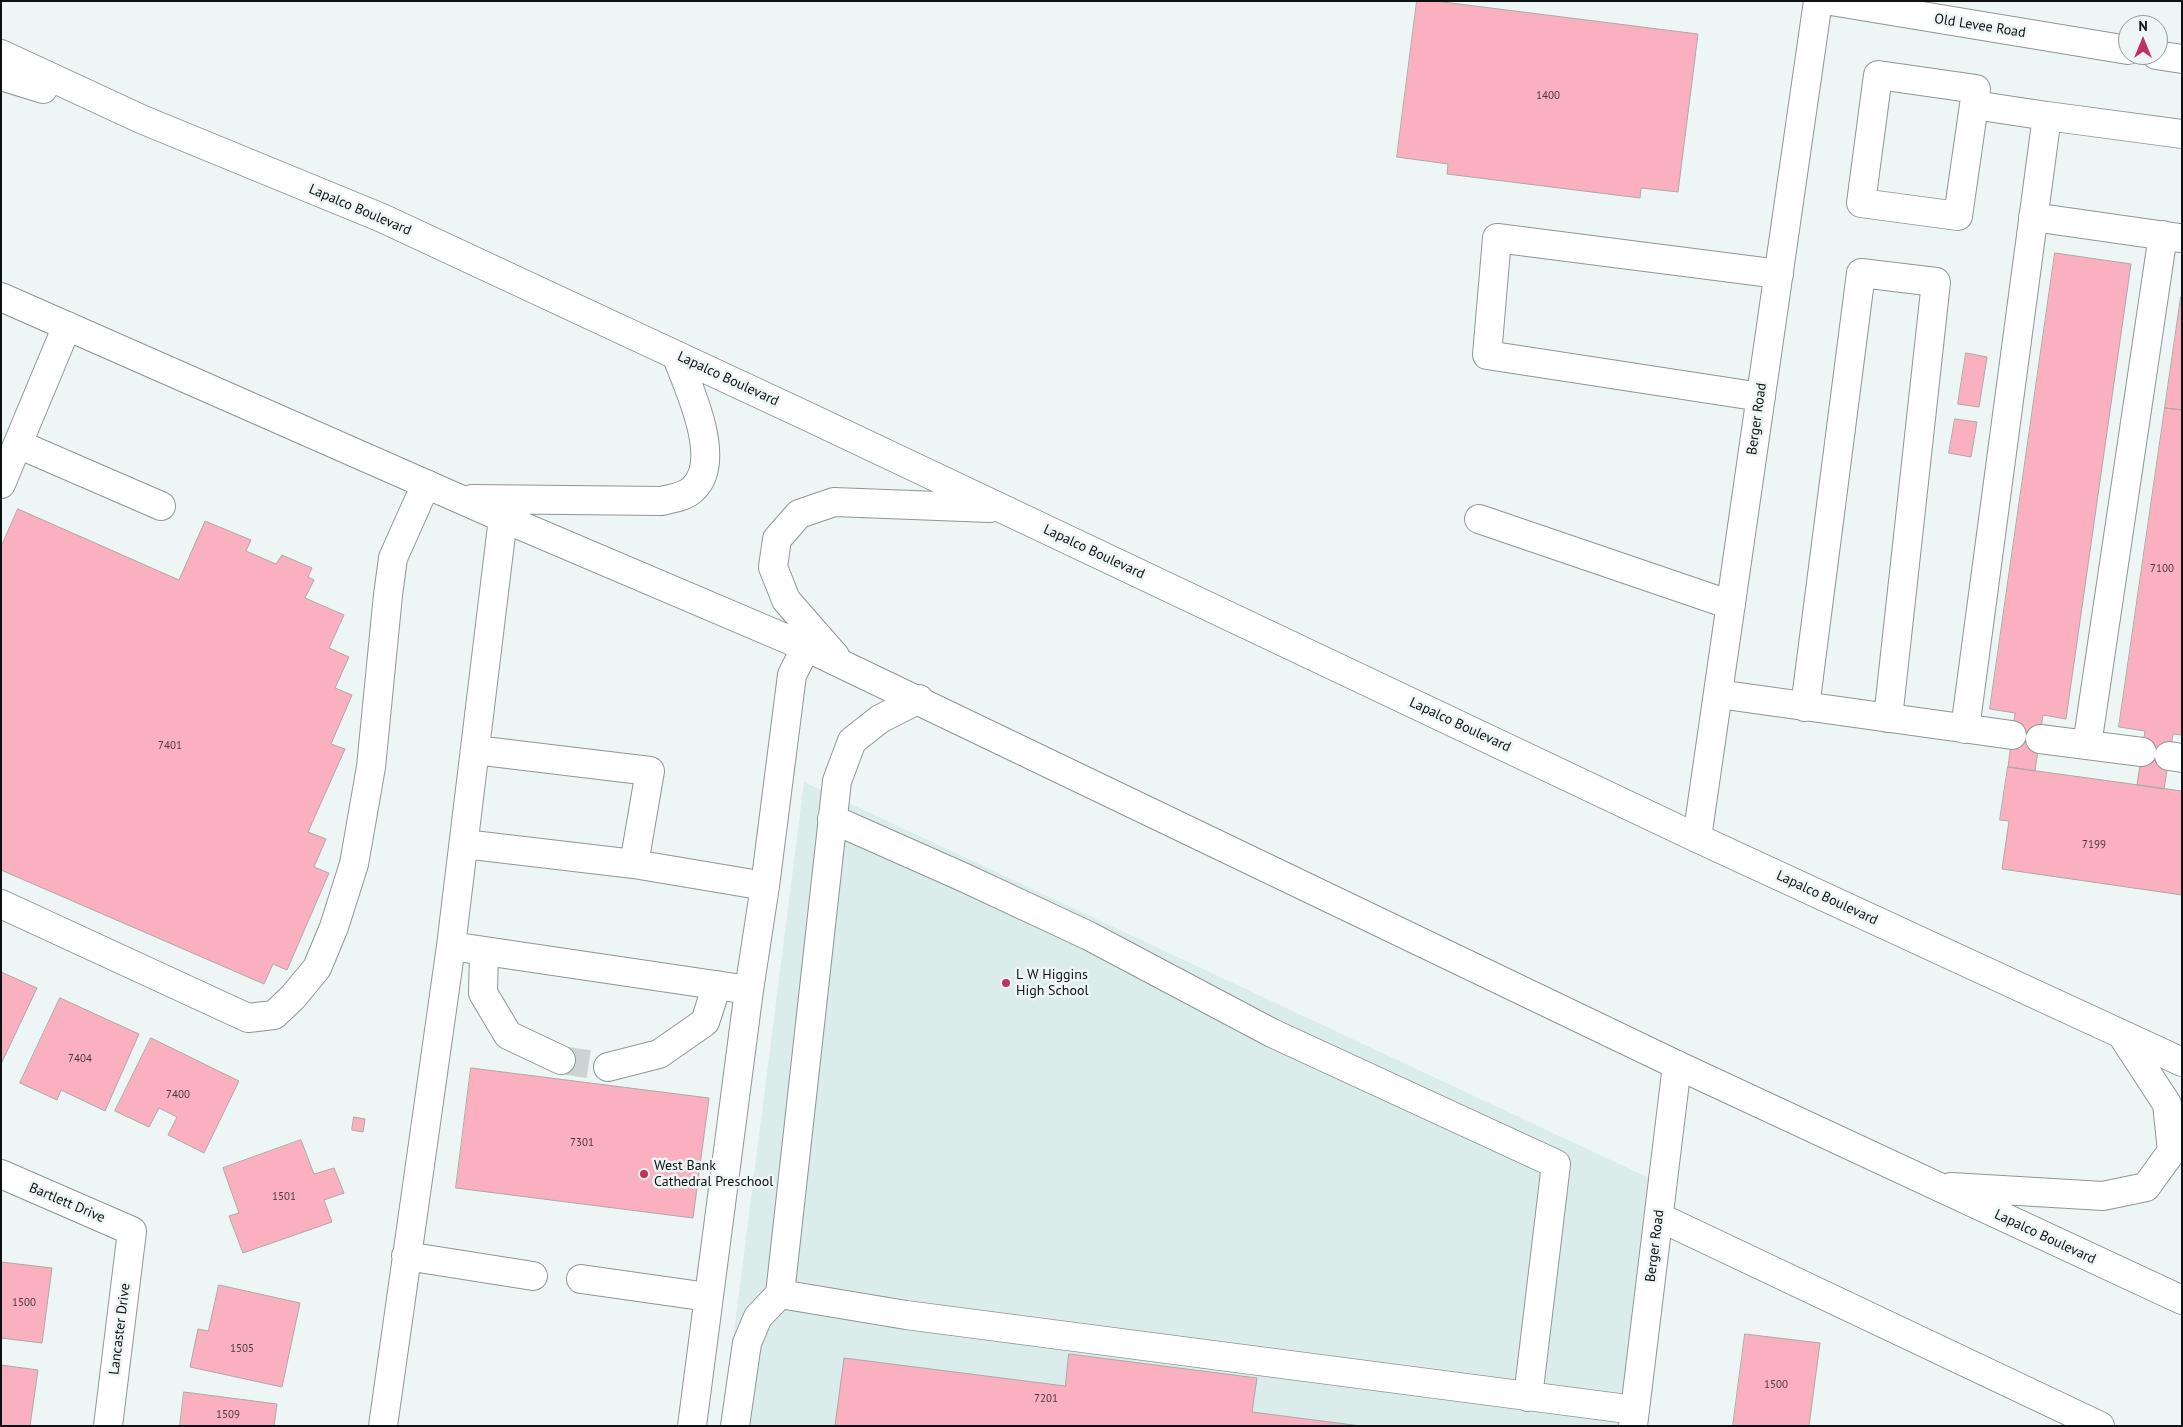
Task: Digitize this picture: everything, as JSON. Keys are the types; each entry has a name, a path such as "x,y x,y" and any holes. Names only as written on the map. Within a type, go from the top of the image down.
{"main road":[{"name":"Berger Road","path":"1697,838 1818,1"},
{"name":"Old Levee Road","path":"1831,1 2118,48"},
{"name":"Lapalco Boulevard","path":"1,54 140,119 382,218 1697,838 2182,1062"},
{"path":"2168,57 2182,59"},
{"path":"1878,75 1976,89 1974,105 1958,216 1861,202 1878,75"},
{"path":"1,76 140,119"},
{"path":"1974,105 2182,134"},
{"path":"1965,728 2047,116"},
{"path":"2033,217 2172,236 2087,746"},
{"path":"1761,397 1487,355 1497,238 1779,274"},
{"path":"1805,707 1861,273 1936,282 1888,718"},
{"name":"Lapalco Boulevard","path":"1,297 503,518 806,646 1677,1066 2182,1300"},
{"path":"1,484 67,326"},
{"path":"461,499 662,501 681,496 694,488 702,475 706,454 700,417 676,355"},
{"path":"18,444 161,506"},
{"path":"1,904 248,1018 274,1015 293,997 317,968 334,927 354,864 371,767 393,558 426,484"},
{"path":"842,663 786,600 773,567 777,539 799,514 834,502 1002,509"},
{"path":"383,1426 451,946 503,518"},
{"path":"1479,519 1731,605"},
{"path":"692,1426 792,675 806,646"},
{"path":"1718,694 2012,736"},
{"path":"735,1426 747,1344 758,1316 780,1294 837,780 852,741 880,718 919,699"},
{"path":"2040,739 2142,752"},
{"path":"475,750 650,770 634,864"},
{"path":"832,819 1090,936 1272,1033 1556,1164 1528,1397"},
{"path":"464,844 634,864 765,886"},
{"path":"451,946 749,990"},
{"path":"484,951 483,993 508,1035 561,1060"},
{"path":"608,1067 660,1054 705,1022 717,985"},
{"path":"1935,1186 2103,1196 2146,1187 2172,1151 2167,1104 2122,1035"},
{"name":"Berger Road","path":"1634,1418 1677,1066"},
{"name":"Bartlett Drive","path":"1,1174 132,1231"},
{"path":"1659,1217 2100,1426"},
{"name":"Lancaster Drive","path":"108,1426 132,1231"},
{"path":"406,1256 533,1276"},
{"path":"581,1279 708,1296"},
{"path":"780,1294 906,1315 1528,1397 1634,1418"}],"shaded area":[{"name":"L W Higgins High School","path":"804,782 1662,1184 1633,1426 722,1426"}],"building":[{"path":"1417,1 1435,1 1698,34 1678,192 1641,188 1640,198 1447,174 1448,164 1397,157"},
{"path":"2055,253 2131,264 2066,719 2043,715 2035,771 2008,767 2015,713 1990,709"},
{"path":"2182,297 2182,410 2165,408"},
{"path":"1966,353 1987,357 1979,407 1958,404"},
{"path":"2165,408 2182,410 2182,735 2173,734 2164,789 2137,785 2145,731 2119,727"},
{"path":"1955,419 1977,422 1971,457 1949,453"},
{"path":"18,509 179,580 205,521 251,540 246,551 276,564 282,555 312,568 308,577 314,580 305,598 344,615 329,648 349,657 335,688 352,695 331,744 345,749 308,832 326,839 314,867 329,873 287,970 273,964 264,984 1,870 1,547"},
{"path":"2008,767 2182,791 2182,895 2002,869 2009,821 2000,820"},
{"path":"1,972 37,988 1,1064"},
{"path":"60,998 139,1034 105,1111 61,1090 57,1100 20,1083"},
{"path":"151,1038 239,1081 204,1153 168,1135 177,1117 159,1108 149,1127 115,1111"},
{"path":"471,1068 709,1098 693,1218 456,1188"},
{"path":"354,1117 365,1119 363,1132 352,1130"},
{"path":"301,1140 314,1174 334,1168 344,1193 324,1200 332,1222 243,1253 229,1216 239,1213 223,1168"},
{"path":"1,1262 52,1268 42,1343 1,1338"},
{"path":"219,1285 300,1303 282,1387 190,1367 198,1329 208,1331"},
{"path":"1745,1334 1820,1343 1809,1426 1733,1426"},
{"path":"1069,1354 1257,1378 1252,1412 1361,1426 835,1426 844,1358 1065,1386"},
{"path":"1,1365 38,1370 30,1426 1,1426"},
{"path":"184,1392 277,1404 274,1426 180,1426"}],"tunnel":[{"path":"561,1060 608,1067"}],"place":[{"name":"L W Higgins High School","path":"1006,983"},
{"name":"West Bank Cathedral Preschool","path":"644,1174"}]}
